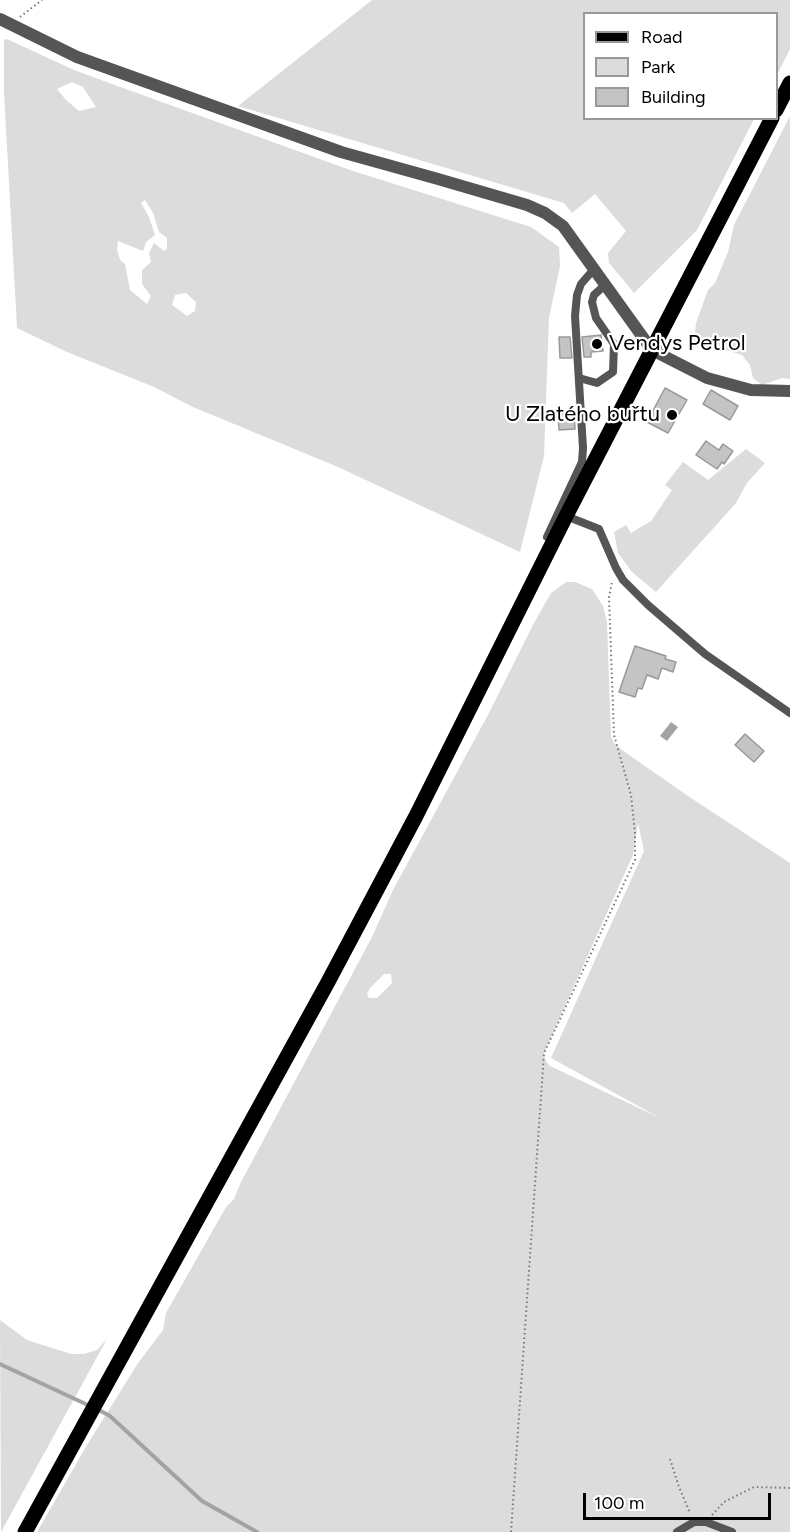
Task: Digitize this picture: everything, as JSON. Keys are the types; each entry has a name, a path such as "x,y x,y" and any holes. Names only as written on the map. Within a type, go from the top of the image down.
{"main road":[{"path":"778,108 790,84"},
{"path":"25,1532 328,982 416,816 566,516 771,120"}],"street":[{"path":"4,22 77,57 341,152 545,213 563,226 652,350 707,378 751,390 790,391"}],"lane":[{"path":"495,657 582,462 575,316 577,295 581,284 594,269"},
{"path":"579,378 597,383 613,372 614,344 596,318 592,302 594,295 606,284"},
{"path":"566,516 599,528 623,580 648,605 705,654 790,712"},
{"path":"677,1532 694,1522 706,1522 732,1532"}],"path":[{"path":"4,22 42,0"},
{"path":"511,1532 544,1053 635,860 631,795 614,735 609,597 616,568"},
{"path":"670,1459 694,1522"},
{"path":"706,1522 724,1502 754,1487 790,1488"}],"green space":[{"path":"372,0 790,0 790,49 778,73 778,12 583,12 583,120 753,120 697,230 634,293 609,263 608,253 626,231 595,194 572,213 564,203 238,106"},
{"path":"7,39 74,70 353,171 531,227 559,247 560,266 549,318 544,456 520,552 338,467 193,407 154,387 67,352 17,328 4,93 4,40","holes":["72,82 83,87 96,107 79,111 66,100 57,89","145,200 153,213 159,232 167,238 167,249 164,251 154,243 149,253 151,262 142,270 142,284 151,296 147,304 130,290 125,264 120,260 117,250 118,241 143,251 146,242 155,235 141,203","186,293 196,302 195,311 187,316 172,305 175,295"]},
{"path":"790,116 790,379 782,378 762,385 753,378 750,365 742,355 722,349 702,350 694,342 696,323 708,290 715,283 728,252 734,225"},
{"path":"746,449 765,463 747,483 736,503 656,592 632,572 618,553 614,532 626,525 631,533 651,521 672,490 665,485 683,462 708,480"},
{"path":"566,582 575,582 592,589 603,606 607,622 611,737 614,743 688,796 790,863 790,1532 37,1532 138,1363 163,1330 166,1313 226,1207 234,1199 372,937 393,890 551,593","holes":["638,823 644,851 551,1058 660,1118 550,1066 545,1060 544,1053 633,855","384,974 391,974 392,983 377,998 369,998 367,994 370,988"]},
{"path":"0,1320 27,1340 71,1354 84,1354 97,1350 107,1339 1,1532"}],"shaded area":[{"path":"671,722 678,727 667,741 660,736"}],"building":[{"path":"601,335 603,351 591,352 591,357 584,357 582,337"},
{"path":"559,337 570,337 572,358 560,358"},
{"path":"665,388 687,400 668,433 647,422"},
{"path":"711,390 738,406 730,420 703,404"},
{"path":"574,413 575,429 559,430 558,414"},
{"path":"706,441 719,450 723,444 733,451 724,464 722,462 717,469 696,455"},
{"path":"635,646 666,656 665,659 676,662 673,672 662,668 658,679 647,675 642,689 638,688 635,697 619,692"},
{"path":"745,734 764,751 754,762 735,745"}],"waterway":[{"path":"0,1364 90,1406"},
{"path":"97,1409 110,1416 202,1501 257,1532"}],"place":[{"name":"Vendys Petrol","path":"597,344"},
{"name":"U Zlatého buřtu","path":"672,415"}]}
